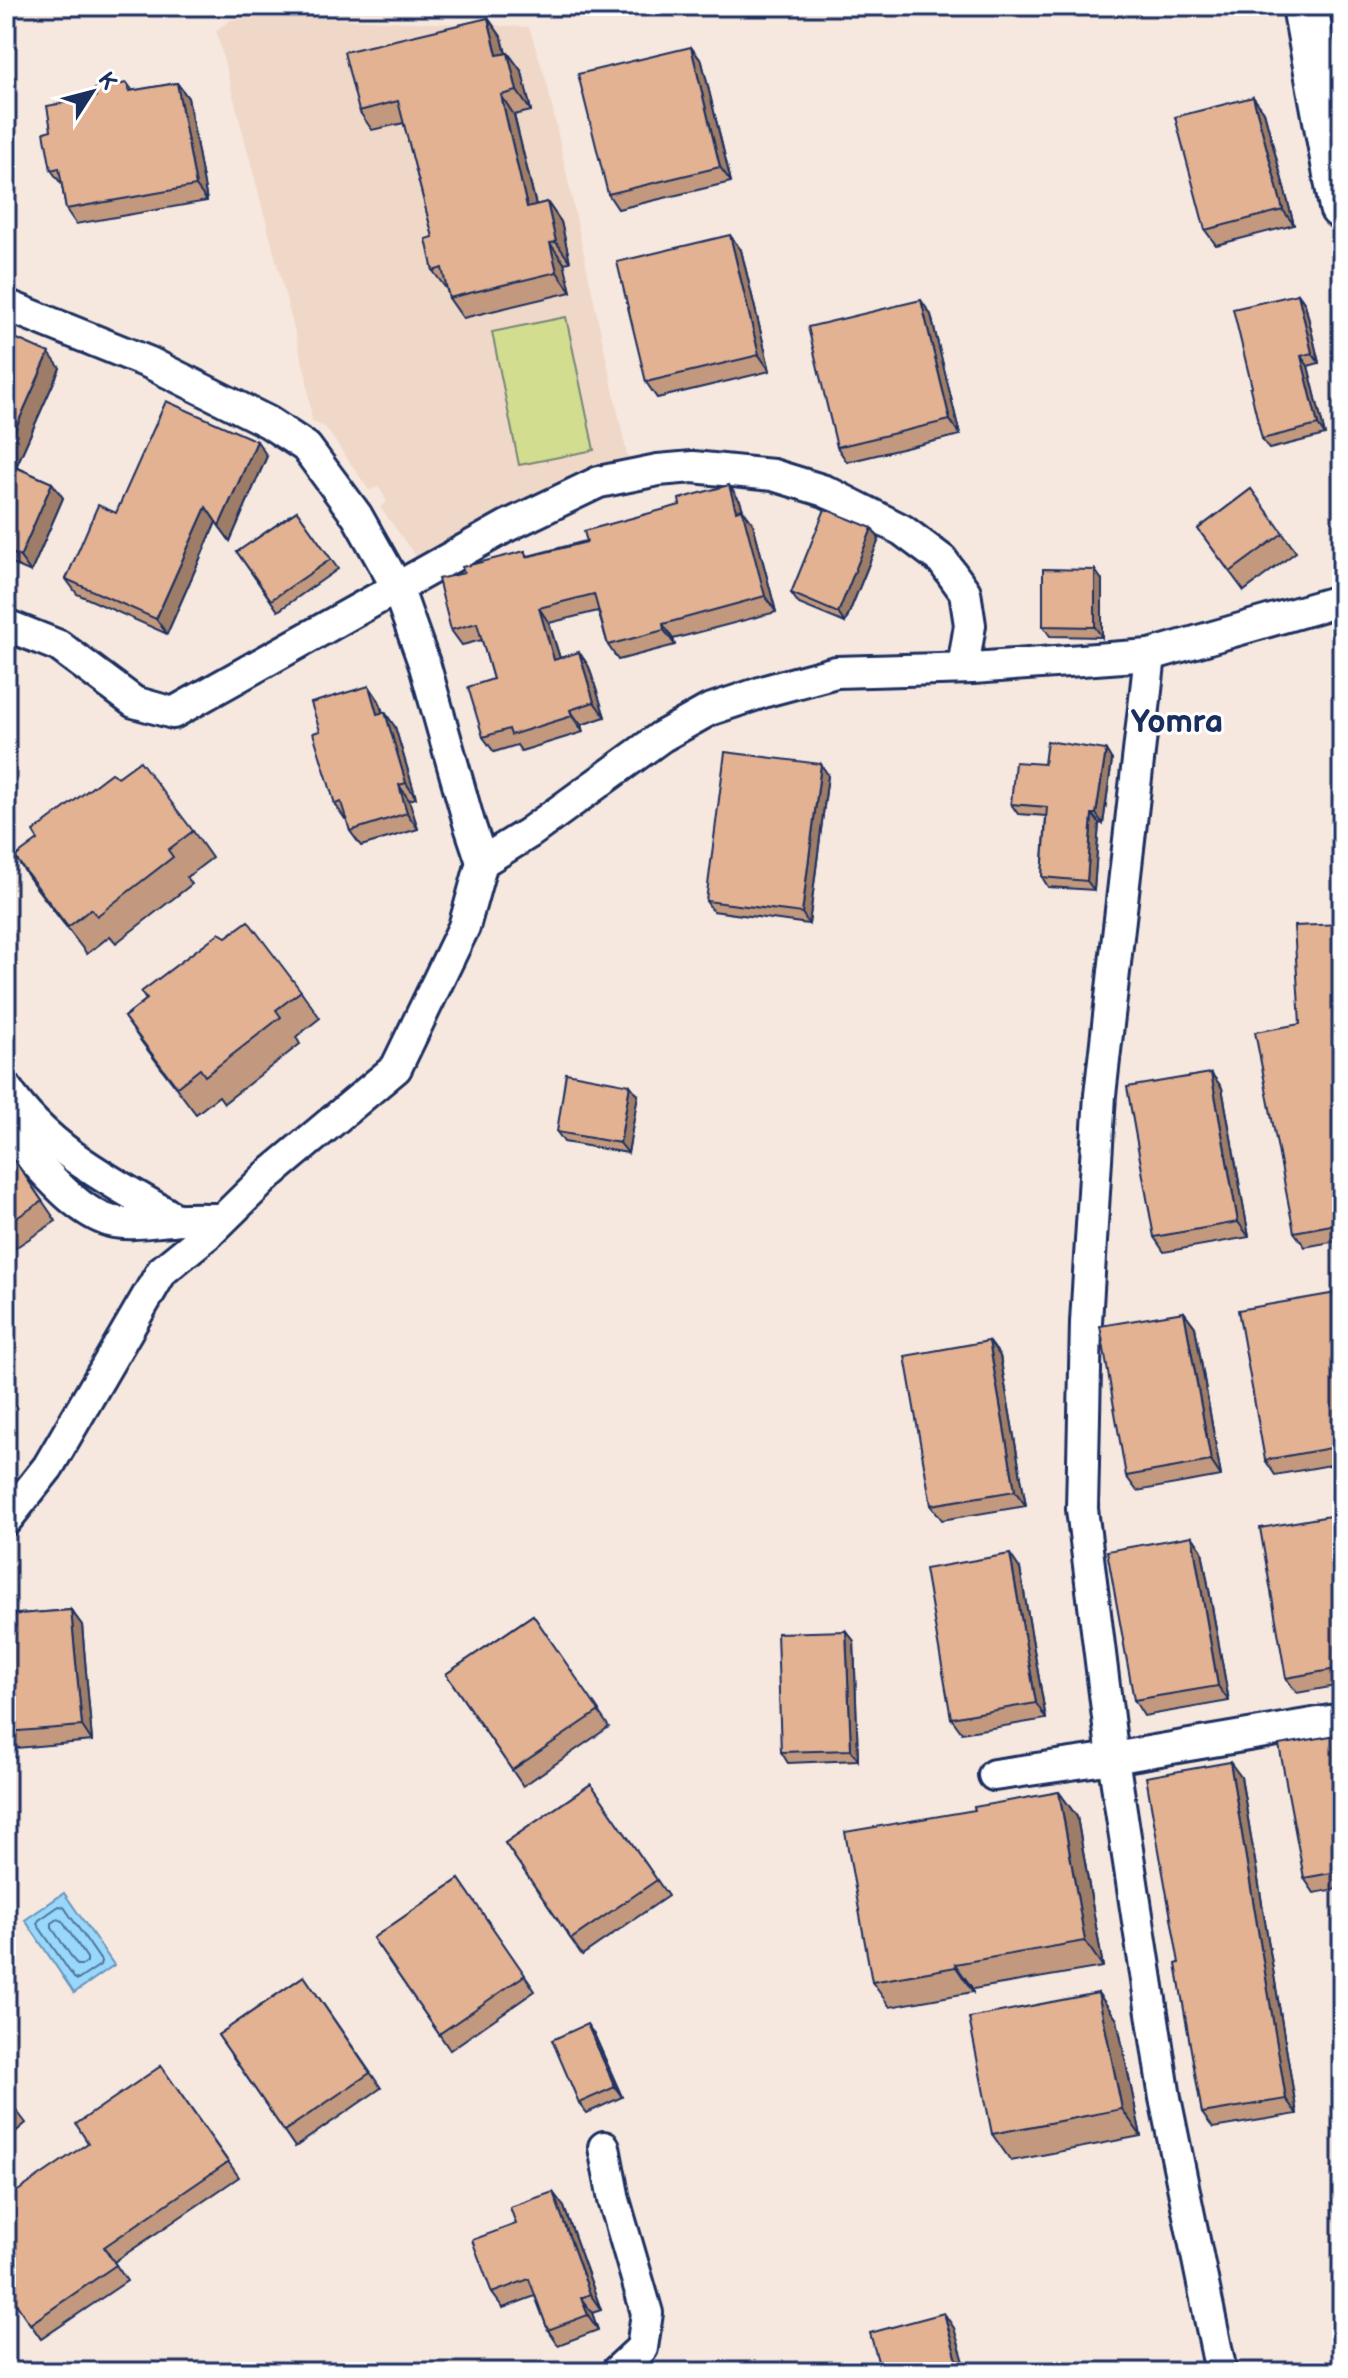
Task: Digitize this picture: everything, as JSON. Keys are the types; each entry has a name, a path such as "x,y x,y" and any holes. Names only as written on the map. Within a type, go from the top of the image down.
{"highway":[{"path":"1305,6 1342,207"}],"street":[{"path":"6,305 150,363 268,422 306,447 357,516 397,587 425,666 482,862 464,927 396,1068 267,1176 162,1271 48,1467 6,1520"},
{"path":"6,625 59,646 134,702 173,713 507,526 599,482 658,470 693,467 773,475 838,497 902,530 942,560 965,592 970,625 963,668"},
{"path":"482,862 529,833 661,737 709,710 769,690 836,672 963,668 1150,655 1342,600"},
{"path":"1150,655 1100,1095 1086,1322 1082,1509 1113,1758 1165,2098 1221,2372"},
{"path":"6,1088 34,1123 73,1155 108,1180 176,1219"},
{"path":"6,1131 46,1176 84,1206 108,1220 137,1224 176,1219 222,1219"},
{"path":"994,1775 1342,1719"},
{"path":"604,2147 614,2200 647,2313 642,2348 616,2372"}],"shaded area":[{"path":"261,18 529,27 547,83 629,463 579,473 454,538 419,561 380,507 387,502 379,487 369,490 325,427 312,422 306,375 216,30 231,20"}],"green space":[{"path":"566,317 594,450 519,465 492,332"}],"water":[{"path":"64,1893 114,1965 74,1993 25,1920"}],"building":[{"path":"488,18 497,55 508,53 517,91 501,95 527,207 547,202 556,242 550,243 557,272 449,298 442,268 433,271 426,239 433,237 398,101 359,111 344,52"},
{"path":"691,47 720,167 608,194 578,74"},
{"path":"127,83 129,91 177,83 196,186 66,209 59,168 51,170 44,132 51,130 47,106 96,97 95,89"},
{"path":"1253,97 1283,210 1205,230 1175,117"},
{"path":"730,235 759,355 646,382 617,262"},
{"path":"1298,294 1312,353 1301,356 1318,425 1262,439 1233,309"},
{"path":"921,300 950,420 837,447 808,327"},
{"path":"6,334 49,353 6,450"},
{"path":"166,401 257,441 219,526 206,507 156,619 66,579 98,505 116,513"},
{"path":"6,463 52,483 20,557 6,550"},
{"path":"729,485 736,511 742,509 765,596 663,624 664,630 608,645 594,594 539,608 554,660 579,652 594,702 570,710 572,716 511,735 509,729 483,737 468,687 493,679 477,623 451,630 438,579 464,573 462,567 525,551 526,557 587,542 584,531 680,505 679,499"},
{"path":"1251,489 1283,533 1230,572 1198,529"},
{"path":"825,509 872,528 838,613 791,593"},
{"path":"297,511 331,559 271,600 237,552"},
{"path":"1043,569 1095,570 1095,627 1043,626"},
{"path":"369,686 377,714 385,712 406,783 399,785 407,813 350,831 341,802 335,804 313,733 320,731 311,703"},
{"path":"1047,741 1106,750 1096,814 1092,814 1087,881 1042,877 1047,807 1011,804 1015,762 1044,764"},
{"path":"725,752 821,764 802,913 706,901"},
{"path":"140,761 193,831 168,850 173,857 97,916 91,909 68,927 15,857 38,840 33,832 111,773 118,777"},
{"path":"248,921 301,991 276,1010 281,1017 205,1076 200,1069 177,1087 124,1017 147,999 141,992 219,933 226,937"},
{"path":"1342,924 1342,1223 1294,1232 1255,1032 1300,1024 1294,926"},
{"path":"566,1073 630,1085 620,1143 557,1132"},
{"path":"1211,1073 1238,1222 1154,1237 1127,1087"},
{"path":"6,1152 42,1201 6,1225"},
{"path":"1342,1292 1342,1355 1333,1356 1342,1408 1342,1446 1265,1460 1238,1310"},
{"path":"1184,1312 1211,1461 1126,1476 1100,1326"},
{"path":"989,1341 1015,1491 931,1505 905,1356"},
{"path":"1342,1514 1342,1668 1286,1678 1260,1528"},
{"path":"1192,1536 1218,1686 1134,1700 1107,1551"},
{"path":"1010,1554 1036,1703 951,1718 925,1569"},
{"path":"71,1610 82,1726 6,1732 6,1615"},
{"path":"533,1615 599,1711 512,1770 446,1674"},
{"path":"846,1631 851,1750 781,1752 777,1633"},
{"path":"1342,1734 1342,1871 1304,1878 1279,1745"},
{"path":"1230,1762 1286,2099 1202,2113 1146,1777"},
{"path":"591,1784 657,1880 571,1939 505,1843"},
{"path":"1059,1792 1085,1941 872,1982 845,1832"},
{"path":"459,1879 525,1975 439,2034 373,1938"},
{"path":"304,1976 370,2073 284,2131 218,2035"},
{"path":"1098,1993 1122,2109 992,2134 969,2018"},
{"path":"587,2024 615,2087 579,2103 552,2040"},
{"path":"161,2066 228,2162 104,2247 116,2265 30,2324 6,2289 6,2199 88,2143 76,2124"},
{"path":"6,2097 15,2108 6,2116"},
{"path":"553,2192 590,2294 581,2298 588,2315 548,2330 529,2279 492,2293 472,2240 516,2224 510,2207"},
{"path":"944,2313 960,2372 881,2372 870,2333"}],"district":[{"name":"Yomra","path":"1177,721"}]}
